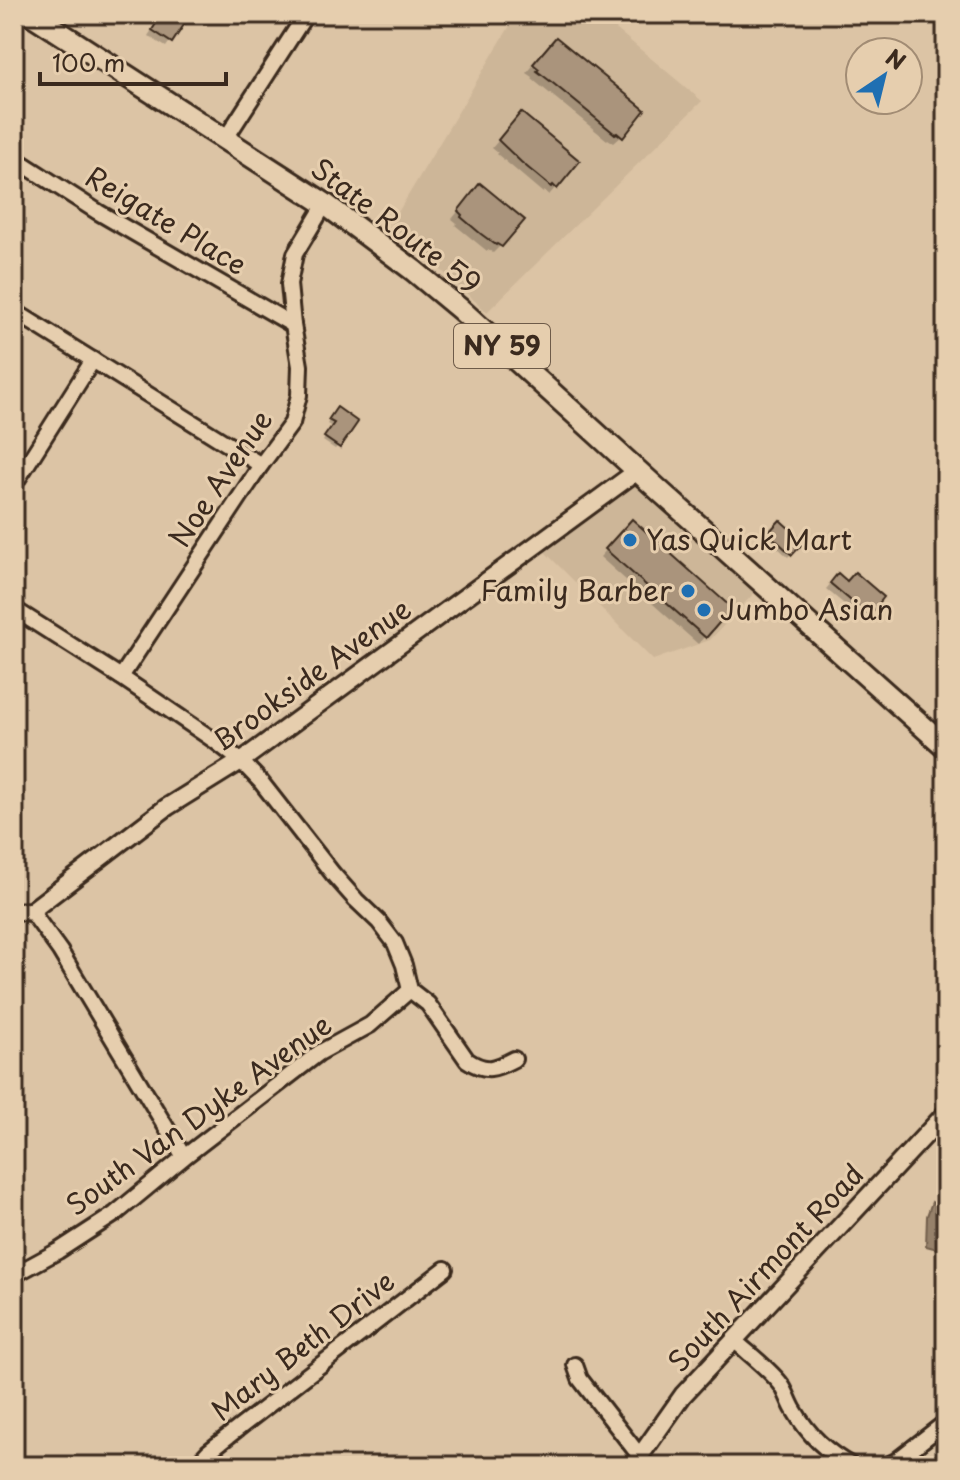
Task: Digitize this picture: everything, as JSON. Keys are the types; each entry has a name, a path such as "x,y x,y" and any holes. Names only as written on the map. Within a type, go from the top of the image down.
{"main road":[{"name":"State Route 59","path":"31,14 226,138 393,253 460,309 946,747"}],"street":[{"path":"226,138 306,14"},
{"name":"Reigate Place","path":"14,158 98,212 293,325"},
{"name":"Noe Avenue","path":"121,677 292,423 299,395 300,366 289,284 295,254 325,204"},
{"path":"14,311 261,465"},
{"path":"14,485 93,360"},
{"name":"Brookside Avenue","path":"23,912 167,807 241,761 637,471"},
{"path":"14,609 121,677 241,761 333,874 395,943 410,990 428,1004 467,1060 489,1070 514,1059"},
{"path":"23,912 60,951 184,1157"},
{"name":"South Van Dyke Avenue","path":"14,1275 115,1214 319,1053 370,1025 410,990"},
{"name":"South Airmont Road","path":"636,1460 683,1395 946,1113"},
{"name":"Mary Beth Drive","path":"195,1466 208,1452 445,1269"},
{"path":"734,1340 781,1384 804,1426 818,1443 852,1466"},
{"path":"575,1365 580,1379 636,1460"},
{"path":"886,1466 946,1422"}],"shaded area":[{"path":"517,14 598,14 702,101 487,312 391,224"},
{"path":"636,479 757,590 710,640 653,660 541,548"},
{"path":"932,1202 946,1210 945,1251 926,1246 927,1216"}],"building":[{"path":"162,14 191,14 172,43 152,30"},
{"path":"556,37 645,110 623,138 537,71 539,69 533,64"},
{"path":"521,112 580,161 557,189 498,140"},
{"path":"480,183 525,220 502,247 481,234 458,211"},
{"path":"337,407 358,422 340,448 324,437 334,423 328,420"},
{"path":"632,519 732,608 706,638 605,549"},
{"path":"780,520 804,542 792,555 768,533"},
{"path":"855,572 884,597 869,616 830,583 838,573 847,581"}],"place":[{"name":"Yas Quick Mart","path":"630,540"},
{"name":"Family Barber","path":"688,591"},
{"name":"Jumbo Asian","path":"704,610"}]}
